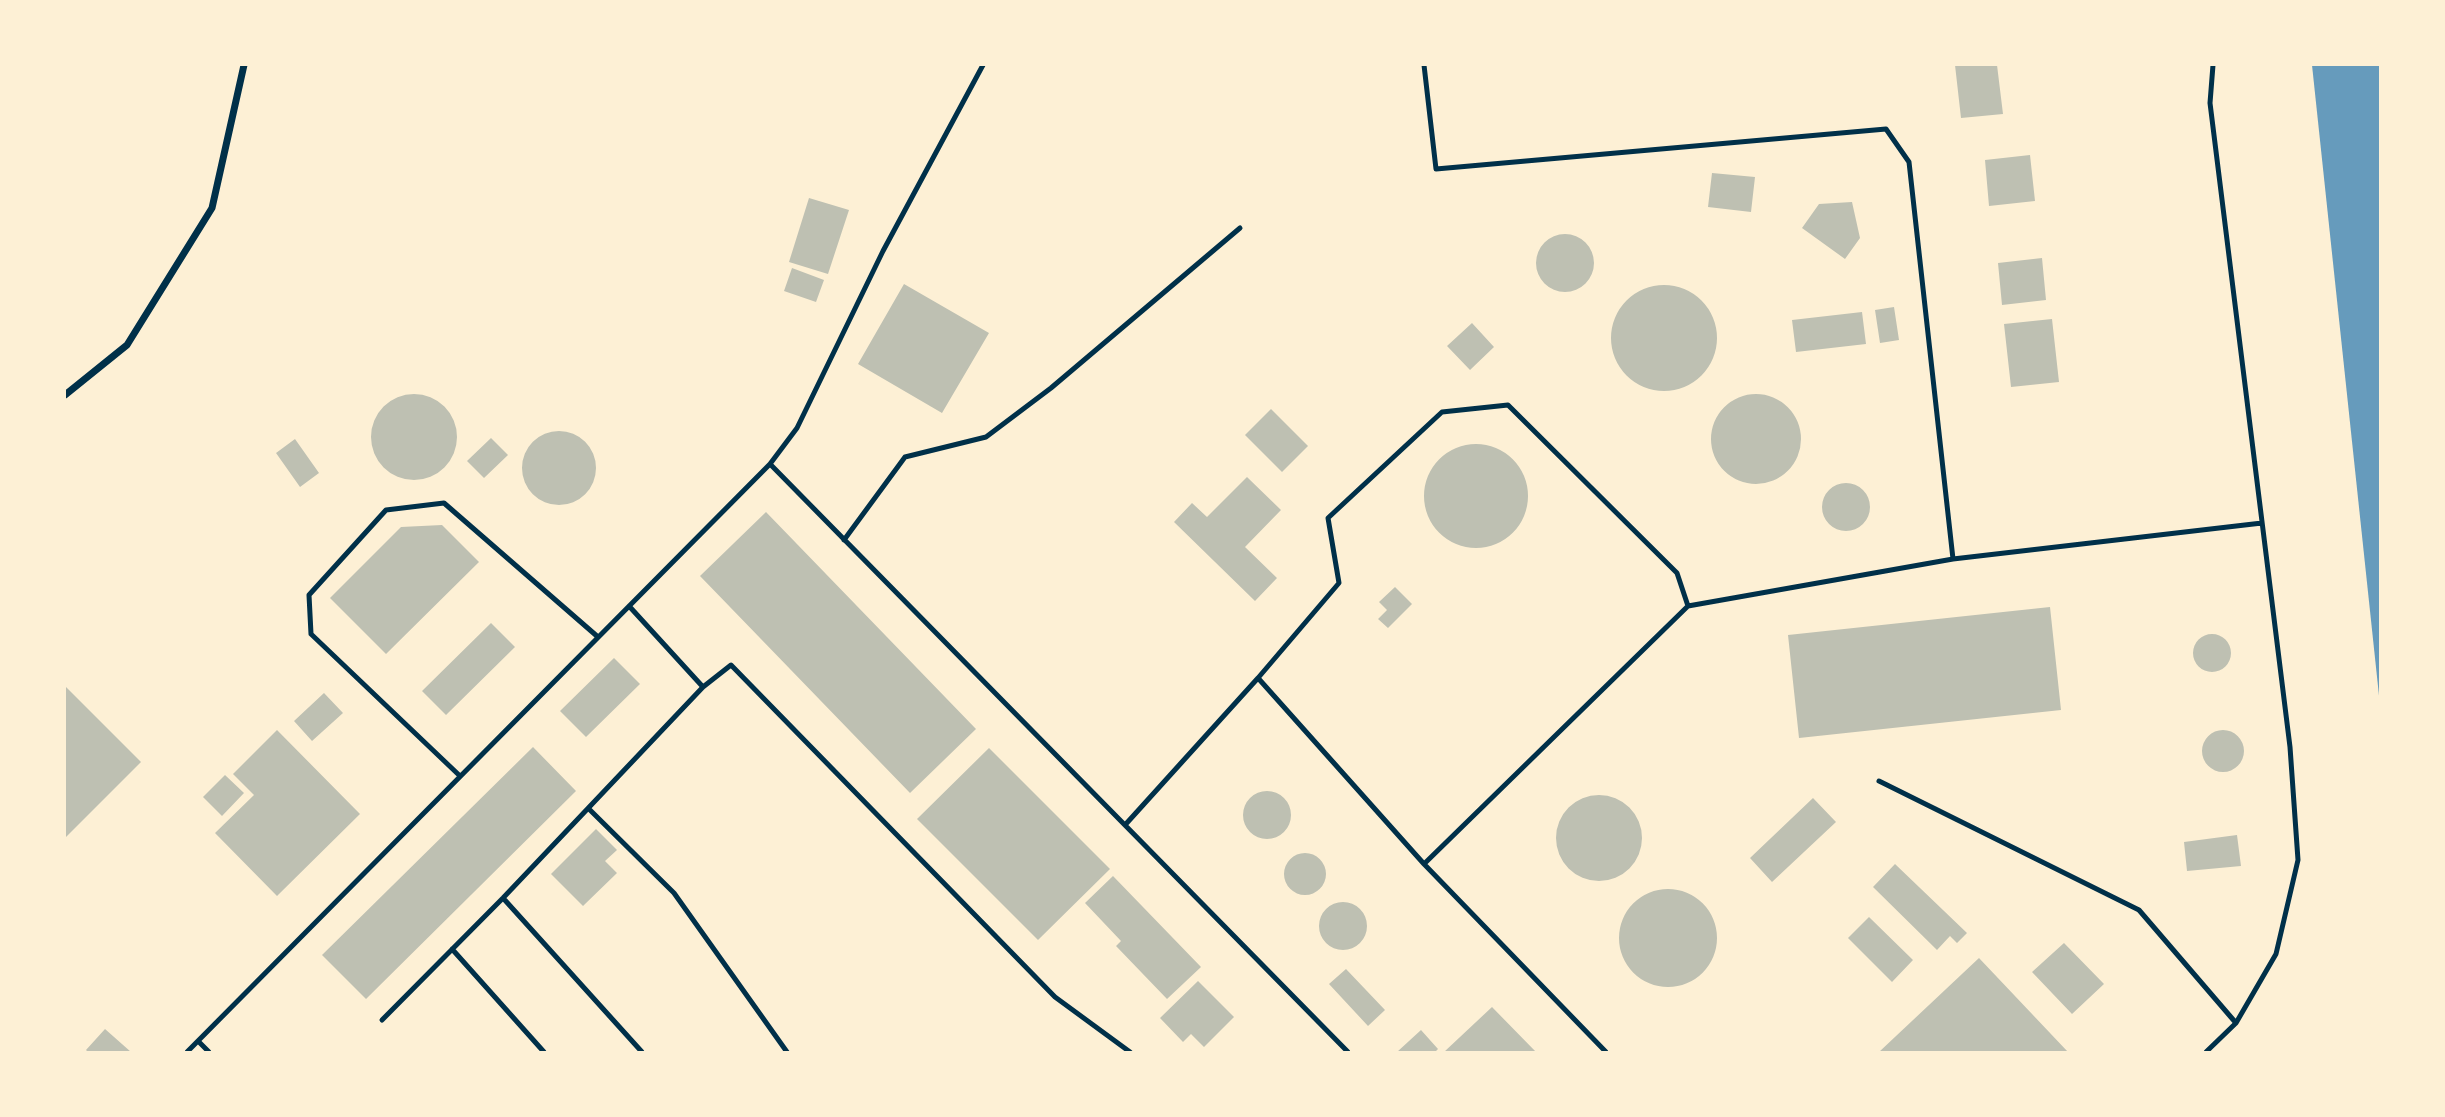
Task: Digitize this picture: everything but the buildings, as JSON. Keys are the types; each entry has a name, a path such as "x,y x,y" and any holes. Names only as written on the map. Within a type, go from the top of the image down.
{"street":[{"path":"65,395 127,345 212,208 244,65"}],"lane":[{"path":"187,1052 770,464 797,428 883,251 983,65"},
{"path":"1424,65 1436,169 1886,129 1909,162 1953,559"},
{"path":"2206,1052 2236,1023 2276,954 2298,860 2290,747 2210,103 2213,65"},
{"path":"844,540 905,457 986,437 1051,388 1240,228"},
{"path":"1125,825 1258,678 1339,583 1328,518 1442,412 1508,404 1677,573 1688,606"},
{"path":"770,464 1348,1052"},
{"path":"460,776 311,634 309,595 386,510 444,503 598,637"},
{"path":"1424,864 1688,606 1953,559 2262,523"},
{"path":"629,606 703,687"},
{"path":"382,1020 503,898 703,687 731,665 1055,997 1130,1052"},
{"path":"1258,678 1424,864 1606,1052"},
{"path":"1879,781 2139,910 2236,1023"},
{"path":"589,808 674,893 787,1052"},
{"path":"503,898 642,1052"},
{"path":"452,949 544,1052"},
{"path":"198,1041 209,1052"}],"water":[{"path":"2312,65 2380,65 2380,705"}]}
